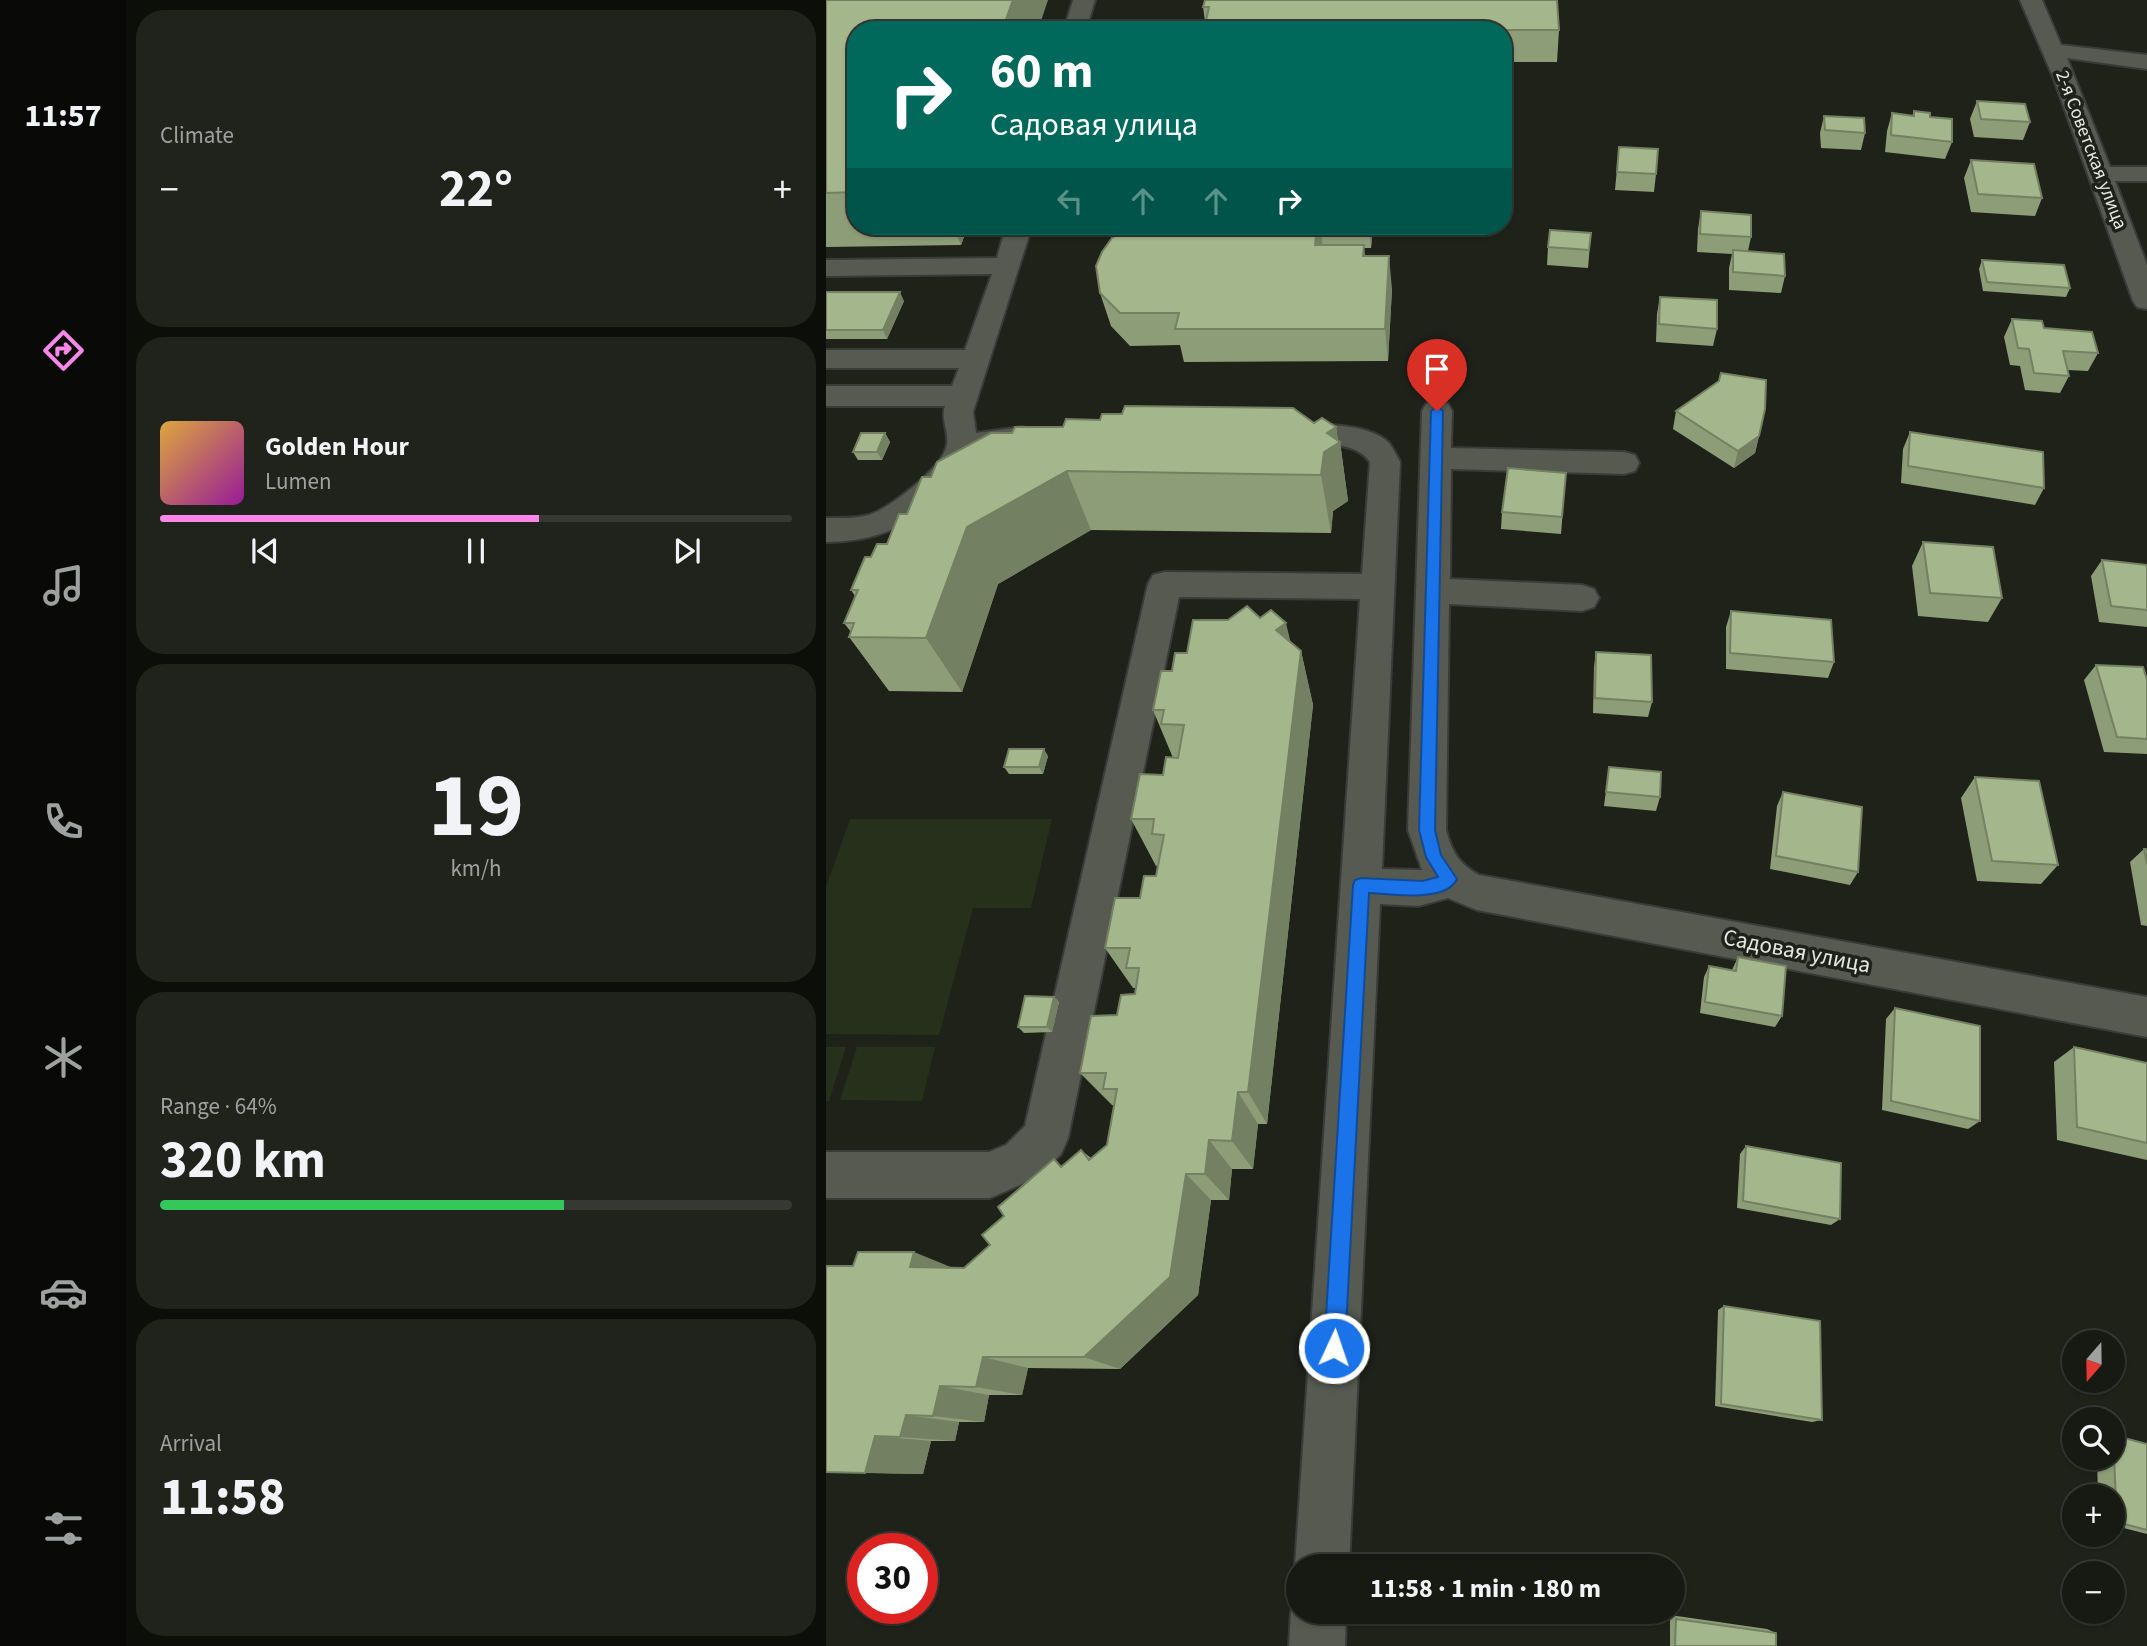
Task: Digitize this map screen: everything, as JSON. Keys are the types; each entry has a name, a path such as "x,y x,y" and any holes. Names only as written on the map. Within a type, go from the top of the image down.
{"street":[{"path":"1078,21 1084,0"},
{"name":"2-я Советская улица","path":"2031,0 2101,174 2147,301"},
{"path":"2053,51 2090,52 2147,62"},
{"path":"2101,174 2147,174"},
{"path":"826,530 849,530 876,525 904,510 928,491 956,462 963,445 958,424 964,396 1008,266 1016,235"},
{"path":"826,268 1008,266"},
{"path":"826,359 976,359"},
{"path":"826,396 964,396"},
{"path":"1361,885 1423,888 1441,884 1449,879 1434,857 1427,830 1437,411"},
{"path":"963,445 996,439 1050,436"},
{"path":"1258,437 1342,437 1370,444 1381,452 1385,462 1323,1554"},
{"path":"1437,458 1623,463"},
{"path":"826,1175 990,1175 1022,1161 1045,1138 1165,584 1378,587"},
{"path":"1434,590 1582,597"},
{"name":"Садовая улица","path":"1449,879 1477,892 2147,1017"},
{"path":"1317,1646 1318,1624"}],"green space":[{"path":"850,819 1052,819 1031,908 973,908 939,1035 826,1034 826,887"},
{"path":"826,1047 846,1047 829,1101 826,1101"},
{"path":"857,1047 935,1047 922,1101 840,1100"}],"building":[{"path":"826,0 1013,0 1005,21 847,21 847,192 826,193"},
{"path":"1205,0 1557,0 1559,30 1512,30 1512,21 1206,21 1209,7 1203,7"},
{"path":"1977,101 2025,104 2030,122 1981,119"},
{"path":"1914,111 1930,113 1930,117 1952,119 1952,142 1891,135 1892,113 1914,116"},
{"path":"1824,116 1864,118 1865,133 1825,130"},
{"path":"1619,147 1658,149 1656,174 1617,172"},
{"path":"1971,160 2034,164 2042,198 1978,194"},
{"path":"1701,211 1751,215 1751,237 1700,234"},
{"path":"1550,230 1591,233 1589,250 1548,247"},
{"path":"1116,235 1316,235 1315,245 1364,245 1363,256 1389,256 1385,329 1175,329 1179,313 1120,313 1100,293 1096,266"},
{"path":"1733,250 1784,254 1785,276 1733,272"},
{"path":"1982,260 2064,265 2070,288 1987,282"},
{"path":"826,292 900,292 883,330 826,330"},
{"path":"1660,297 1717,300 1717,329 1659,324"},
{"path":"2012,319 2042,321 2044,328 2092,332 2098,353 2063,351 2069,376 2034,373 2029,349 2018,348"},
{"path":"1721,373 1766,380 1765,409 1759,436 1738,451 1676,411 1719,381"},
{"path":"1125,406 1293,408 1314,423 1322,418 1336,427 1327,433 1340,442 1324,452 1321,475 1067,471 967,527 926,638 849,637 854,623 844,623 858,590 851,590 865,557 871,557 877,544 887,544 899,514 907,514 922,477 931,477 937,462 991,433 1012,433 1015,427 1063,427 1066,419 1100,420 1102,414 1122,414"},
{"path":"1910,432 2043,452 2044,488 1908,466"},
{"path":"861,433 885,433 877,452 853,452"},
{"path":"1508,468 1566,473 1562,517 1502,512"},
{"path":"1923,542 1993,547 2002,598 1930,593"},
{"path":"2102,560 2147,565 2147,610 2111,606"},
{"path":"1247,606 1260,618 1271,610 1286,623 1276,630 1301,651 1248,1092 1238,1092 1232,1141 1209,1140 1205,1174 1186,1174 1170,1277 1084,1357 983,1357 976,1387 940,1386 933,1416 906,1415 900,1437 875,1436 865,1473 826,1472 826,1266 853,1266 858,1252 914,1252 910,1267 964,1268 990,1245 982,1235 1004,1216 998,1207 1054,1159 1061,1167 1081,1150 1089,1160 1107,1145 1117,1089 1103,1089 1106,1073 1080,1073 1091,1016 1117,1015 1121,995 1135,994 1139,968 1126,968 1130,948 1105,948 1115,898 1140,898 1144,876 1156,876 1164,835 1152,834 1154,819 1131,819 1140,774 1163,775 1166,757 1178,758 1184,725 1161,724 1164,710 1153,710 1161,671 1172,671 1175,653 1187,653 1193,620 1228,620"},
{"path":"1731,611 1831,620 1834,662 1730,653"},
{"path":"1596,652 1651,655 1652,702 1595,698"},
{"path":"2096,665 2143,667 2147,680 2147,739 2117,737"},
{"path":"1009,749 1044,749 1039,767 1004,767"},
{"path":"1609,767 1661,772 1660,797 1606,792"},
{"path":"1975,777 2039,781 2058,865 1992,861"},
{"path":"1783,792 1862,807 1858,872 1776,856"},
{"path":"1738,957 1786,966 1782,1016 1705,1002 1709,966 1736,971"},
{"path":"1025,996 1054,997 1047,1027 1018,1027"},
{"path":"1895,1008 1980,1026 1980,1121 1891,1101"},
{"path":"2074,1047 2147,1063 2147,1143 2077,1127"},
{"path":"1746,1146 1841,1163 1840,1219 1743,1201"},
{"path":"1724,1306 1820,1321 1822,1420 1721,1404"},
{"path":"2125,1438 2147,1444 2147,1530 2125,1524 2125,1484 2115,1484 2115,1470 2125,1470"},
{"path":"1685,1620 1776,1633 1776,1646 1675,1646 1676,1624 1685,1624"}],"route":[{"path":"1334,1348 1361,885 1423,888 1441,884 1449,879 1434,857 1427,830 1437,411"}]}
